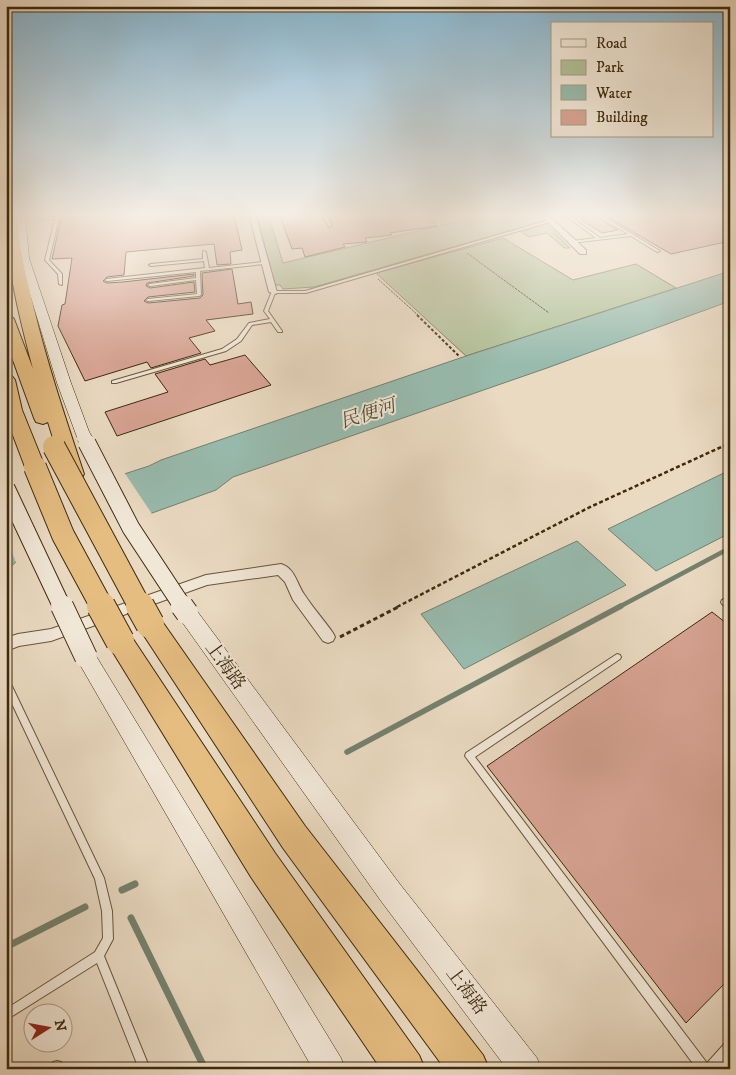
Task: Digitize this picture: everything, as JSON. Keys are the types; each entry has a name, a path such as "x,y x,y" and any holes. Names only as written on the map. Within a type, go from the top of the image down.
{"highway":[{"path":"16,264 26,312 59,445"},
{"path":"6,319 83,503 150,624 294,837 469,1069"},
{"path":"6,380 10,404 63,535 120,641 263,865 405,1069"}],"main road":[{"name":"上海路","path":"26,264 64,383 84,437 131,528 187,613 384,884 526,1069"},
{"path":"6,488 86,657 330,1069"}],"street":[{"path":"264,264 273,292"},
{"path":"6,645 18,640 51,635 206,580 281,569 290,578 298,596 328,638"}],"lane":[{"path":"51,264 60,274 60,284"},
{"path":"150,266 167,264"},
{"path":"206,264 207,269"},
{"path":"107,280 253,264"},
{"path":"280,331 266,311 273,292 305,292 402,264"},
{"path":"148,300 199,295 198,270"},
{"path":"150,284 199,279"},
{"path":"114,382 224,350 238,340 251,324 273,320"},
{"path":"617,657 469,756 704,1069"},
{"path":"6,682 99,878 107,911 108,938 99,956 6,1015"},
{"path":"99,956 146,1069"},
{"path":"708,1069 730,1046"}],"path":[{"path":"482,264 549,313"},
{"path":"371,273 419,316 460,357"},
{"path":"328,638 342,637 590,507 730,443"}],"green space":[{"path":"270,264 393,264 314,287 283,289 280,285 275,285"},
{"path":"408,264 547,264 573,280 636,264 676,288 466,356 376,273"}],"water":[{"name":"民便河","path":"730,271 730,301 547,368 233,477 216,490 16,562 6,571 6,512 149,466 161,460 466,356"},
{"path":"730,470 730,533 656,571 608,529"},
{"path":"577,541 626,585 464,669 421,614"}],"pier":[{"path":"124,472 152,514 17,565 6,537 6,510"}],"building":[{"path":"71,264 125,264 124,275 107,277 103,281 107,283 194,274 194,276 147,283 146,286 150,288 194,282 195,292 148,297 144,301 148,303 200,298 203,295 202,273 232,269 238,304 251,302 253,314 206,320 215,331 189,338 201,353 151,368 147,362 85,381 58,326 62,305 65,304"},
{"path":"245,355 271,385 117,436 105,412 168,392 155,374 205,359 210,365"},
{"path":"712,612 730,626 730,978 686,1023 487,766"}],"waterway":[{"path":"619,607 730,548"},
{"path":"347,752 621,606"},
{"path":"122,890 135,884"},
{"path":"6,947 85,907"},
{"path":"131,918 205,1069"}]}
